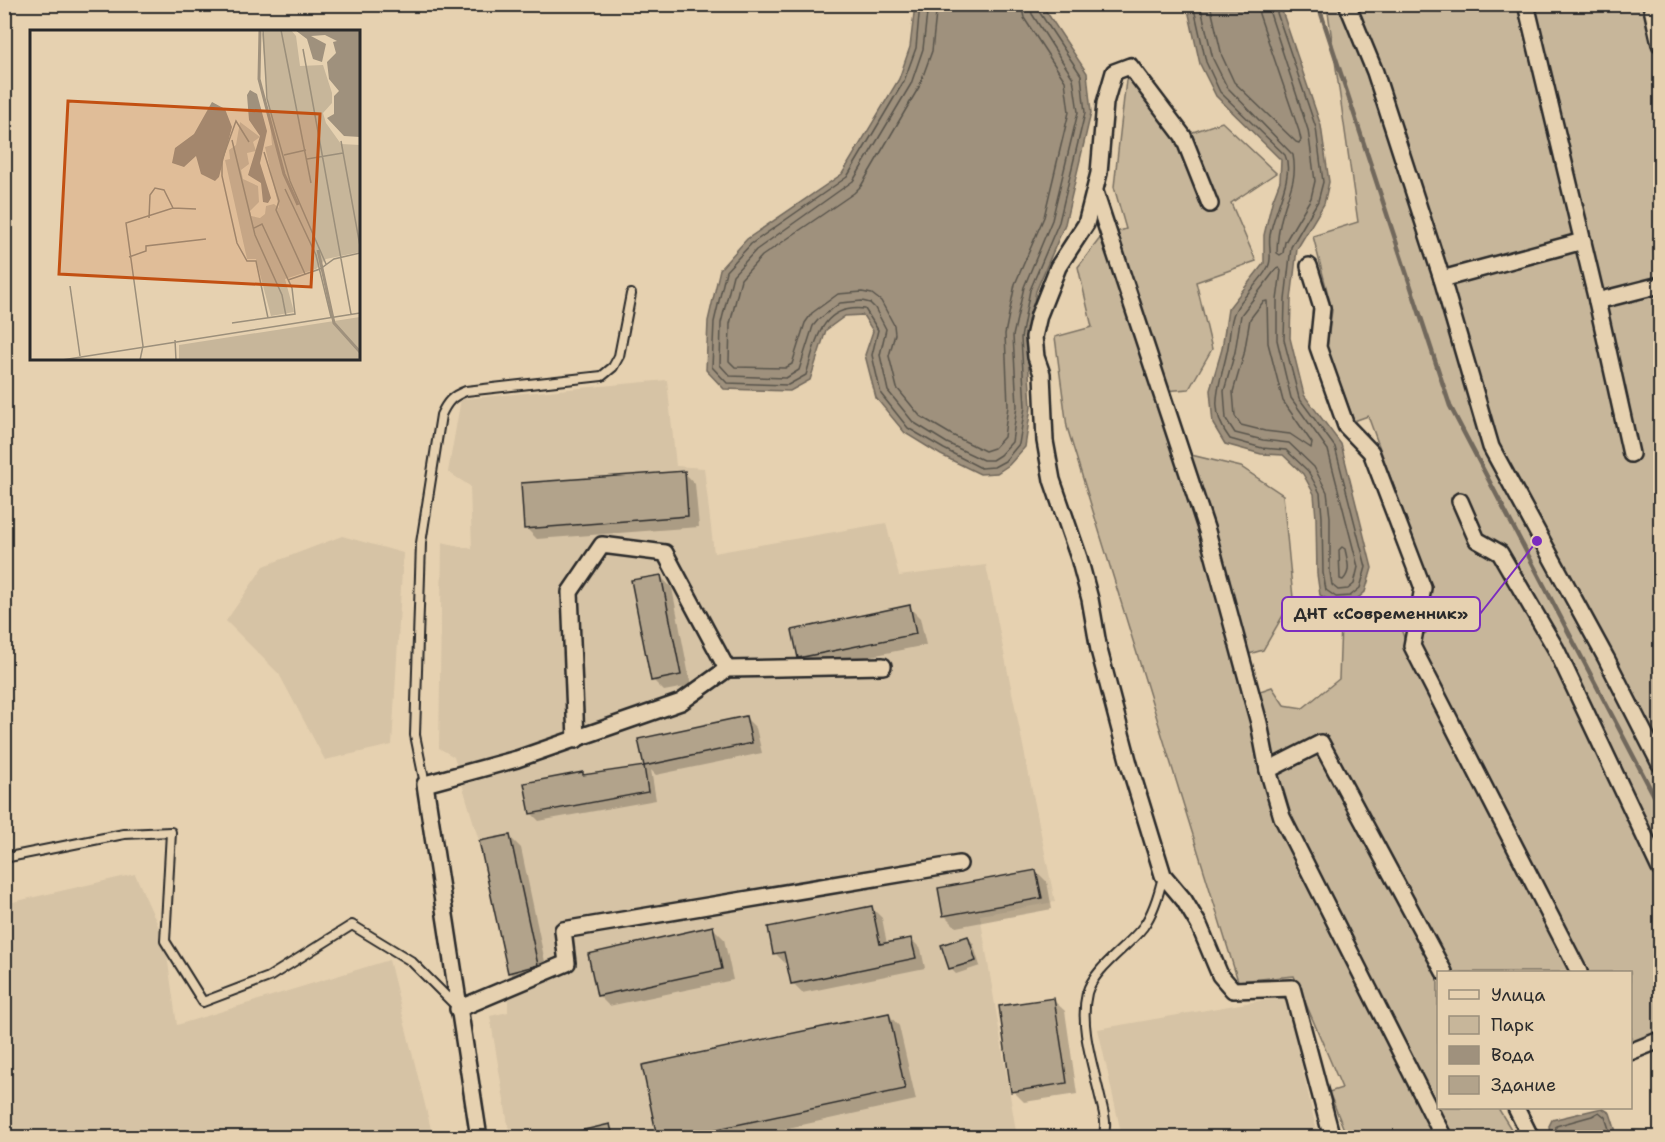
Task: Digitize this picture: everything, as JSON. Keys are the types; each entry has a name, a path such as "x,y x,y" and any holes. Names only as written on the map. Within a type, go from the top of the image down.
{"street":[{"path":"1347,4 1375,72 1442,279 1491,447 1606,658 1660,764"},
{"path":"1526,4 1598,301 1631,454"},
{"path":"1651,4 1660,44"},
{"path":"1210,204 1183,136 1130,66 1114,72 1106,103 1099,173 1086,224 1058,267 1039,315 1034,338 1036,357 1042,374 1044,441 1052,480 1079,558 1090,599 1099,650 1129,764 1163,874 1184,900 1199,925 1220,975 1233,990 1292,988 1332,1137"},
{"path":"1095,192 1207,531 1259,723 1268,771 1282,817 1444,1137"},
{"path":"1442,279 1583,241"},
{"path":"1308,267 1322,308 1318,347 1338,404 1346,426 1371,452 1423,588 1412,646 1578,971"},
{"path":"1598,301 1660,285"},
{"path":"1460,501 1477,540 1500,553 1556,649 1660,869"},
{"path":"576,740 570,592 602,545 665,553 727,669"},
{"path":"479,1137 425,784 518,759 681,702 727,669 883,666"},
{"path":"1268,771 1321,743 1443,971"},
{"path":"458,1009 567,963 563,930 958,864"},
{"path":"1632,1051 1660,1040"},
{"path":"1517,1109 1531,1137"}],"lane":[{"path":"425,784 415,735 422,543 441,415 447,402 455,395 466,392 602,376 613,367 619,356 631,294"},
{"path":"4,858 124,834 171,832 165,941 203,1002 269,977 352,925 411,961 441,989 458,1009"},
{"path":"1103,1137 1106,1122 1088,1039 1085,1013 1087,992 1095,977 1144,926 1158,899 1163,874"}],"shaded area":[{"path":"667,380 676,466 704,468 714,553 886,523 899,576 986,565 1055,902 980,915 1017,1137 510,1137 490,1016 508,1012 508,973 479,841 454,757 439,748 442,542 472,549 470,486 448,472 461,399"},
{"path":"342,536 403,553 392,745 325,760 279,674 226,621 264,566"},
{"path":"135,874 165,941 177,1025 389,960 433,1137 5,1137 4,904"},
{"path":"1286,996 1318,1137 1122,1137 1098,1029"}],"green space":[{"path":"1327,5 1660,5 1660,1031 1632,1043 1632,971 1437,971 1437,1109 1499,1109 1516,1137 1347,1137 1329,1092 1342,1088 1294,976 1238,981 1067,427 1055,337 1092,327 1078,267 1101,237 1126,229 1114,187 1126,80 1142,75 1190,133 1222,122 1276,173 1231,203 1256,261 1196,282 1212,349 1189,389 1164,391 1183,453 1241,467 1283,495 1293,598 1263,650 1238,657 1246,696 1272,687 1284,705 1303,708 1339,679 1341,623 1393,607 1406,643 1426,633 1431,588 1368,416 1354,421 1327,348 1332,310 1313,236 1358,222"}],"water":[{"path":"915,5 1042,5 1087,73 1091,113 1065,224 1036,291 1027,339 1031,407 1025,447 1009,465 997,473 980,474 941,455 905,433 876,398 865,355 873,331 863,315 845,316 826,330 810,380 790,391 724,389 706,370 708,321 720,269 747,239 842,174 899,79 910,47"},
{"path":"1187,5 1280,5 1321,126 1329,182 1324,204 1297,249 1291,300 1290,338 1304,395 1341,444 1372,568 1365,592 1352,603 1335,604 1320,595 1314,494 1303,474 1283,455 1261,454 1225,444 1213,424 1210,390 1222,349 1228,309 1264,263 1264,235 1280,181 1281,160 1216,96 1200,64"},
{"path":"1604,1109 1610,1113 1617,1135 1620,1137 1550,1137 1549,1126 1552,1120"}],"building":[{"path":"685,471 688,516 524,529 521,483"},
{"path":"661,575 681,675 651,681 631,580"},
{"path":"910,605 916,634 798,658 792,630"},
{"path":"746,716 752,743 644,766 638,739"},
{"path":"644,766 648,792 530,814 524,783 583,772 583,775"},
{"path":"510,835 538,965 508,973 479,841"},
{"path":"1036,870 1042,898 943,916 938,888"},
{"path":"872,906 880,944 911,938 916,958 791,984 784,952 773,954 768,927"},
{"path":"713,926 722,969 597,996 588,954"},
{"path":"968,936 976,961 949,969 941,945"},
{"path":"1054,998 1067,1083 1011,1092 999,1006"},
{"path":"889,1013 905,1089 680,1137 657,1137 642,1065"},
{"path":"610,1124 613,1137 572,1137 571,1133"}],"waterway":[{"path":"1318,4 1450,406 1660,807"}],"place":[{"name":"ДНТ «Современник»","path":"1537,541"}]}
